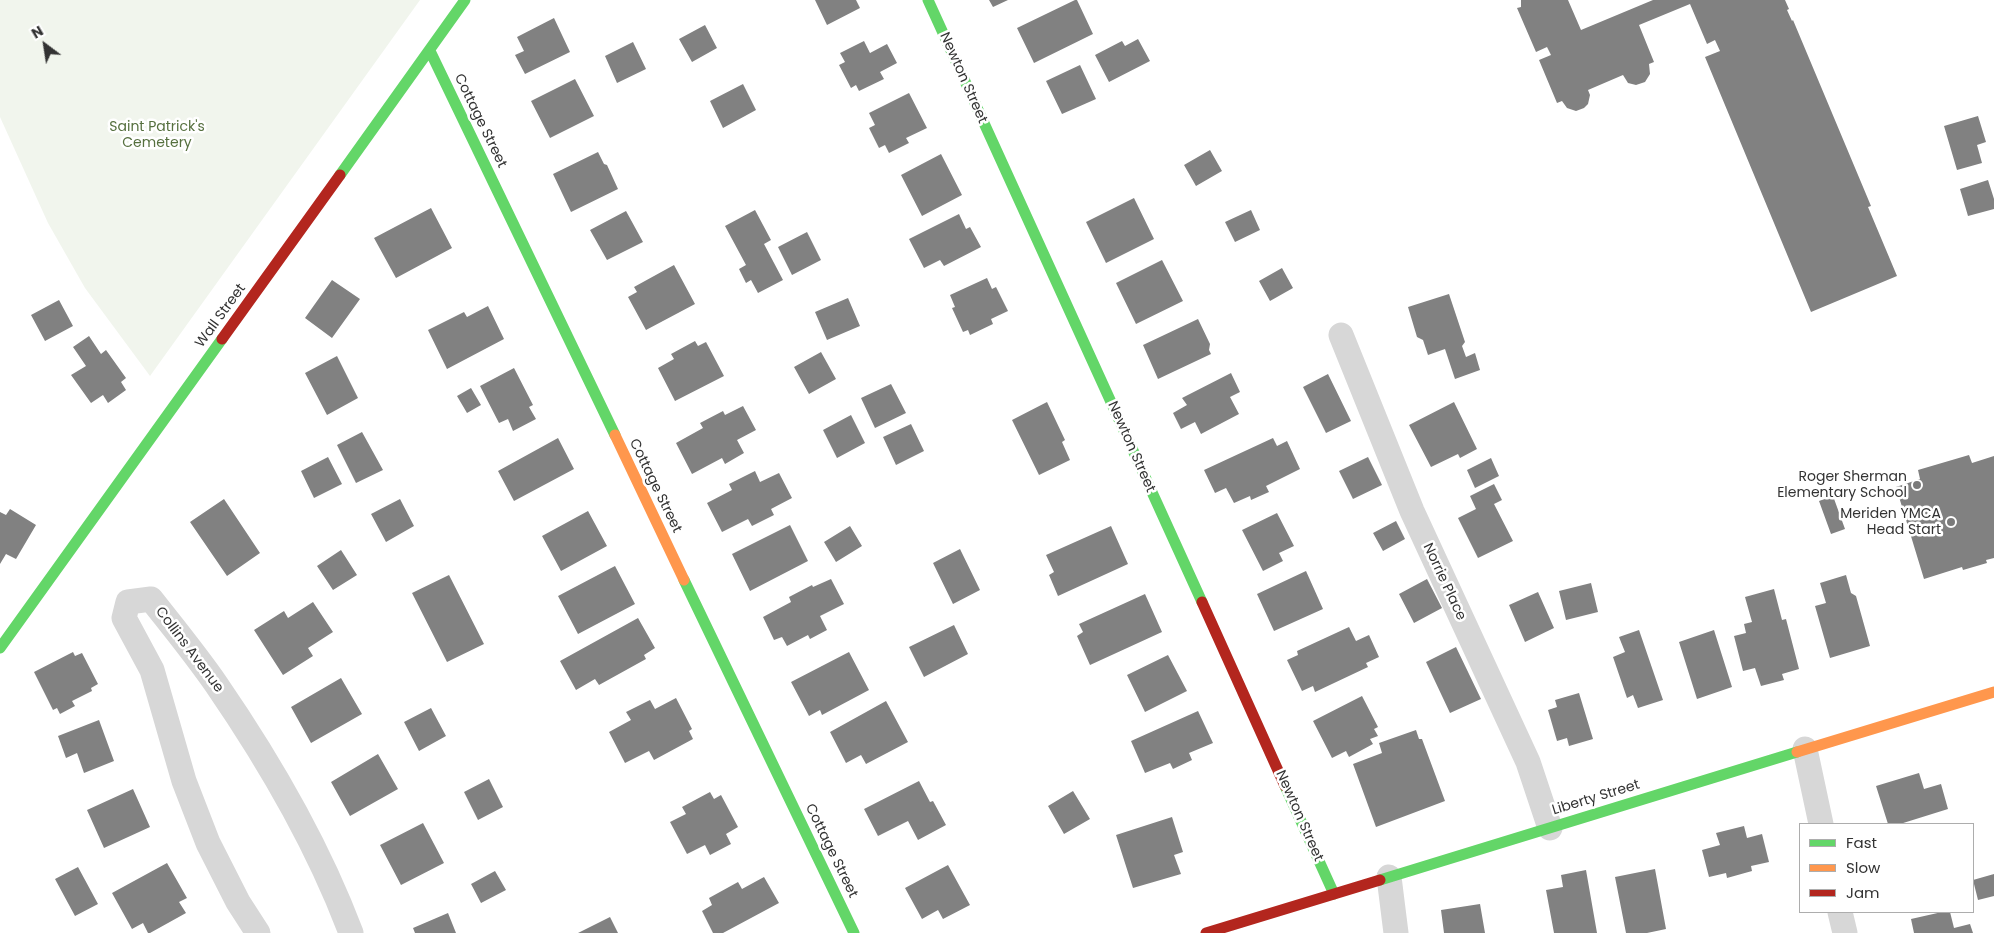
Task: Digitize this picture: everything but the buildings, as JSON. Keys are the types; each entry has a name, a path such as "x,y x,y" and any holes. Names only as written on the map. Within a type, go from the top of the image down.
{"street":[{"name":"Wall Street","path":"0,648 465,0"},
{"name":"Newton Street","path":"928,0 1334,894"},
{"name":"Cottage Street","path":"430,51 854,933"},
{"name":"Norrie Place","path":"1341,335 1412,510 1528,762 1550,828"},
{"name":"Collins Avenue","path":"258,933 238,902 208,843 184,781 152,670 124,618 128,602 151,599 215,682 254,741 290,802 322,867 351,933"},
{"name":"Liberty Street","path":"1206,933 1994,692"},
{"path":"1805,749 1821,823"},
{"path":"1389,878 1396,933"},
{"path":"1840,913 1844,933"}],"green space":[{"name":"Saint Patrick's Cemetery","path":"0,0 420,0 150,376 85,288 48,223 0,117"}],"traffic: fast":[{"path":"340,175 465,0"},
{"path":"928,0 1202,602"},
{"path":"430,51 615,435"},
{"path":"0,648 222,339"},
{"path":"684,580 854,933"},
{"path":"1380,880 1797,752"},
{"path":"1285,786 1334,894"}],"traffic: slow":[{"path":"615,435 684,580"},
{"path":"1797,752 1994,692"}],"traffic: jam":[{"path":"222,339 340,175"},
{"path":"1202,602 1285,786"},
{"path":"1206,933 1380,880"}],"place":[{"name":"Roger Sherman Elementary School","path":"1917,485"},
{"name":"Meriden YMCA Head Start","path":"1951,522"}]}
